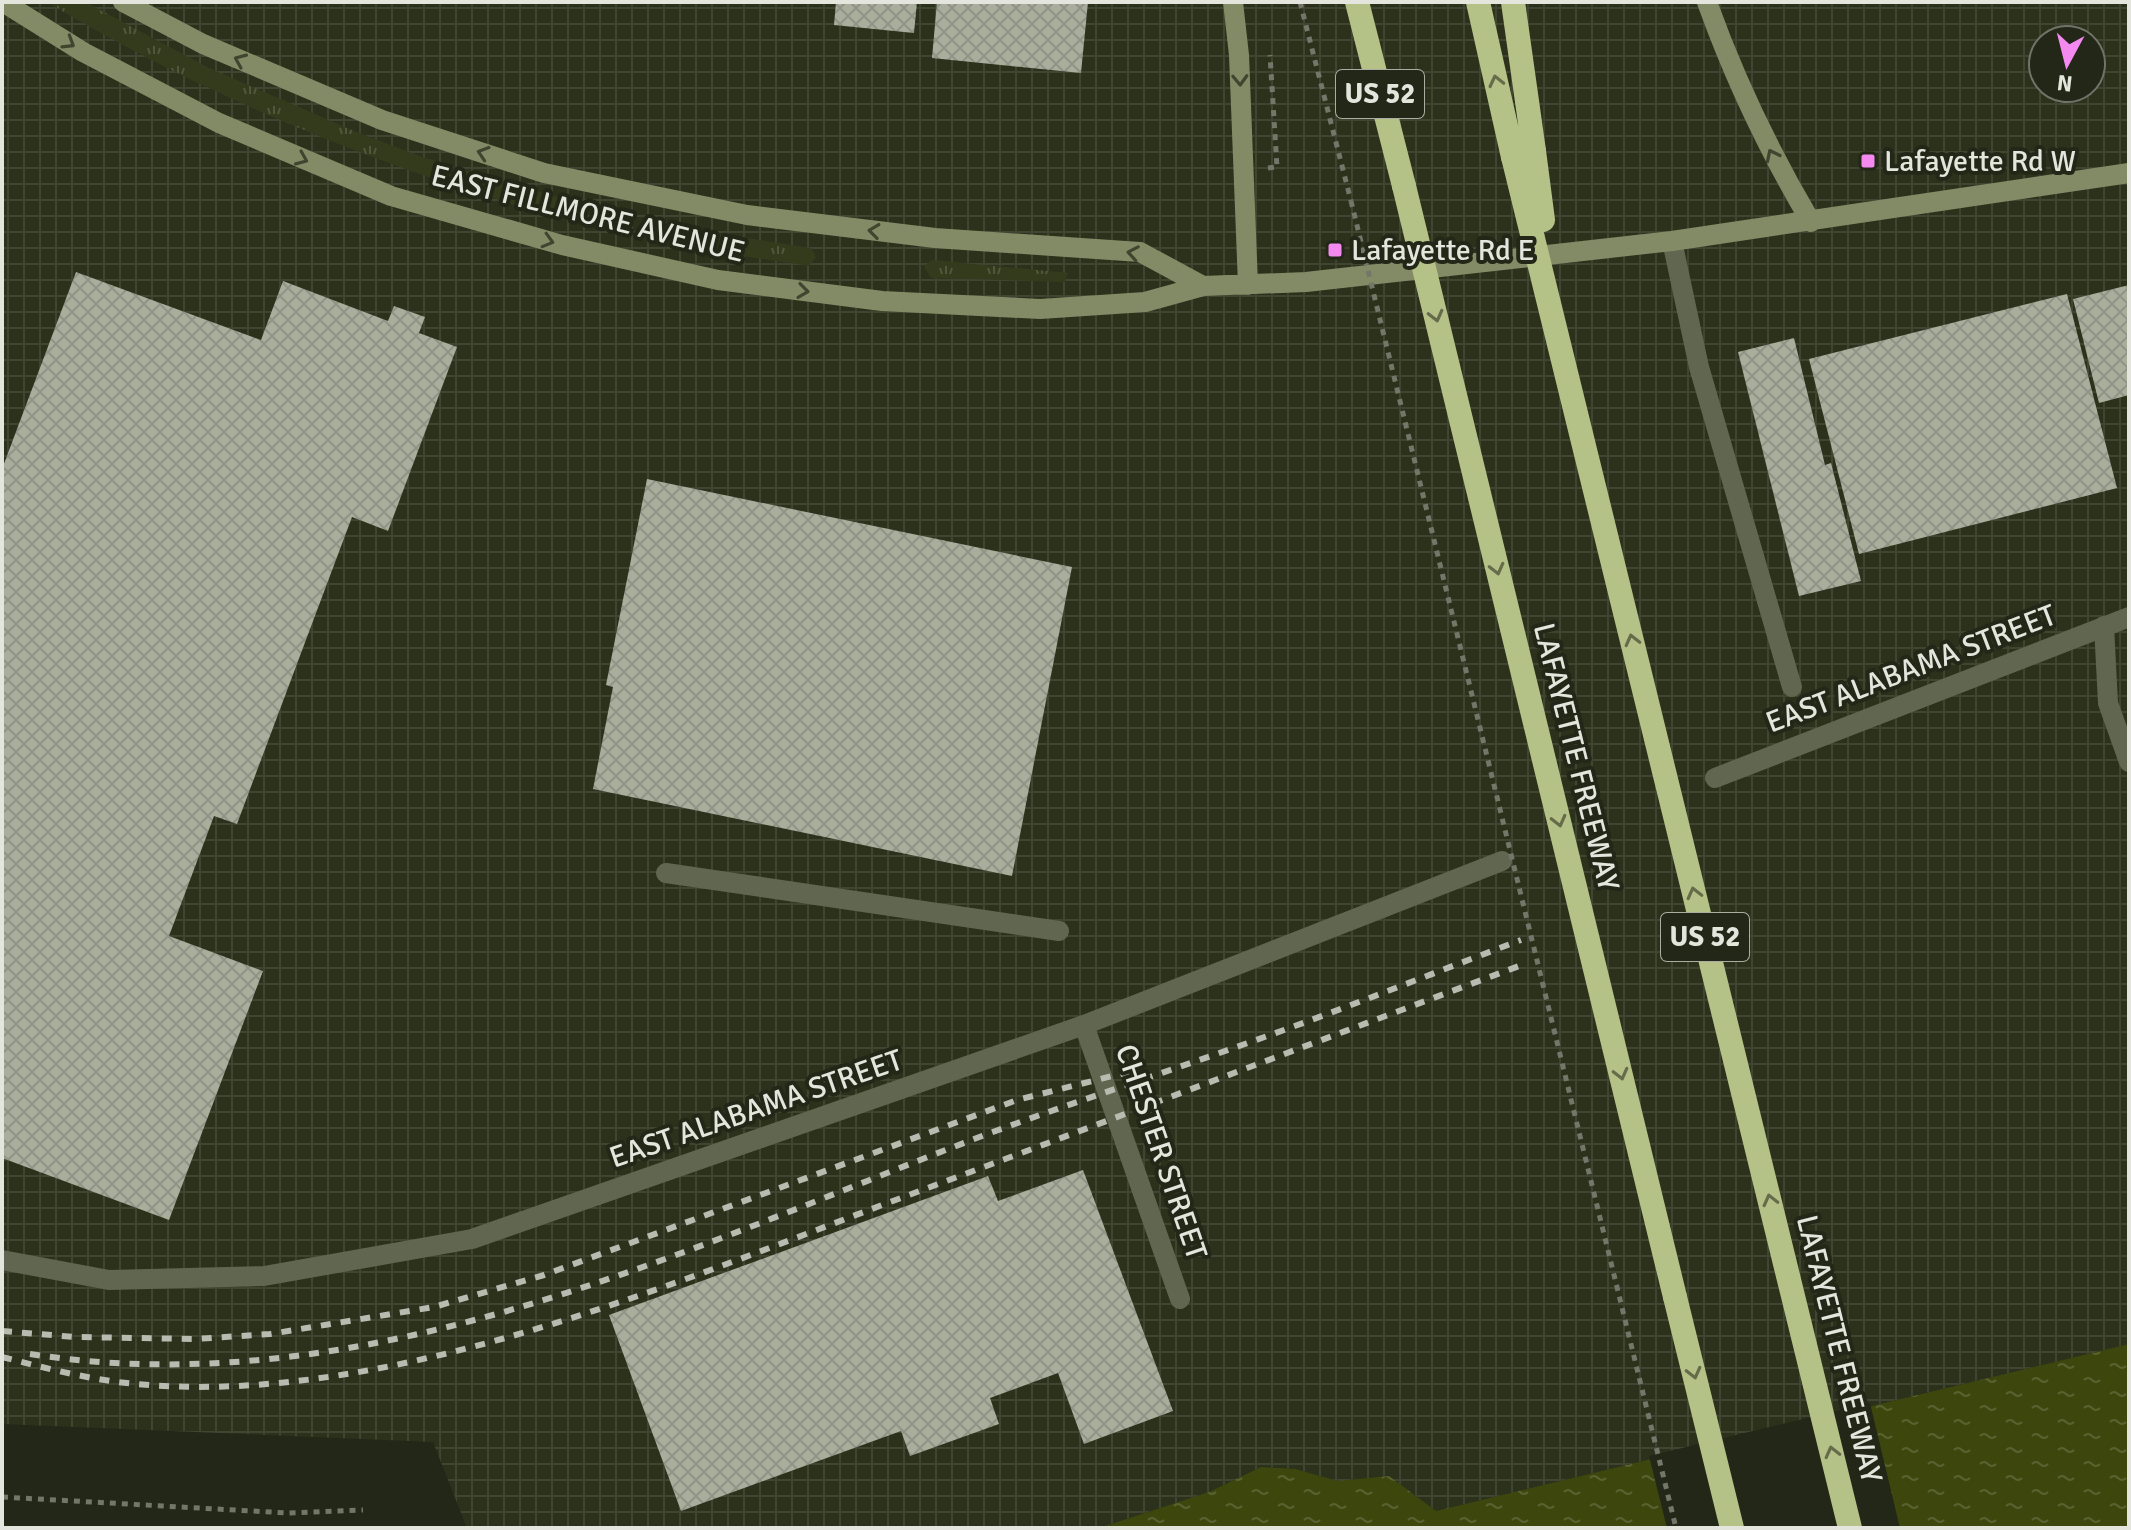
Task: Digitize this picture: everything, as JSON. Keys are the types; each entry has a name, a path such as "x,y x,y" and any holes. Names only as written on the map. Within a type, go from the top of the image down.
{"highway":[{"name":"LAFAYETTE FREEWAY","path":"1357,2 1732,1528"},
{"path":"1478,2 1524,154"},
{"path":"1513,2 1524,154"},
{"name":"LAFAYETTE FREEWAY","path":"1524,154 1560,346 1850,1528"}],"street":[{"name":"EAST FILLMORE AVENUE","path":"3,2 83,52 219,123 391,196 562,245 718,280 882,301 1040,309 1145,302 1203,286 1306,282 1672,241 2129,173"},
{"name":"EAST FILLMORE AVENUE","path":"123,2 203,44 382,120 544,173 747,215 935,238 1140,252 1203,286"},
{"path":"1233,2 1239,55 1248,285"},
{"path":"1707,2 1735,78 1811,222"},
{"path":"1672,241 1699,367 1792,687"},
{"name":"EAST ALABAMA STREET","path":"1715,778 2129,617"},
{"path":"2104,626 2108,703 2129,762"},
{"name":"EAST ALABAMA STREET","path":"2,1260 109,1280 264,1276 472,1239 1084,1025 1502,861"},
{"path":"666,873 1059,931"},
{"name":"CHESTER STREET","path":"1084,1025 1180,1299"}],"path":[{"path":"1300,2 1676,1528"},
{"path":"2,1497 288,1513 363,1510"}],"shaded area":[{"path":"2,2 2129,2 2129,1344 1436,1511 1389,1476 1338,1481 1295,1469 1261,1467 1209,1492 1099,1528 467,1528 433,1442 2,1424"}],"green space":[{"path":"47,2 85,2 209,68 349,129 422,157 574,202 580,214 569,221 501,201 301,129 172,70"},
{"path":"669,226 811,248 816,257 809,266 665,244 660,239 661,229"},
{"path":"932,260 1068,273 1065,282 931,278 924,266"}],"water":[{"path":"2129,1344 2129,1528 1099,1528 1209,1492 1261,1467 1295,1469 1338,1481 1389,1476 1436,1511"}],"pier":[{"path":"1870,1403 1900,1528 1667,1528 1649,1456"}],"building":[{"path":"836,2 917,2 914,33 834,25"},
{"path":"937,2 1088,2 1081,73 932,58"},
{"path":"76,272 261,340 283,281 388,321 394,306 425,317 419,333 457,347 388,531 352,517 237,824 214,816 169,936 263,971 169,1220 2,1158 2,469"},
{"path":"2129,285 2129,395 2099,403 2073,299"},
{"path":"2067,294 2117,488 1859,554 1809,359"},
{"path":"1794,338 1825,465 1831,463 1861,581 1799,596 1738,352"},
{"path":"647,479 1072,567 1012,876 593,789 613,687 606,685"},
{"path":"1083,1170 1173,1411 1084,1444 1058,1373 990,1398 999,1424 910,1456 901,1431 681,1511 609,1315 988,1176 998,1201"}],"railway":[{"path":"30,1354 154,1364 277,1358 398,1338 517,1308 635,1270 982,1136 1277,1032 1521,940"},
{"path":"2,1357 119,1382 234,1386 334,1376 436,1356 639,1296 1527,963"},
{"path":"2,1331 75,1337 195,1339 270,1334 434,1307 544,1275 1017,1100 1132,1071"}],"place":[{"name":"Lafayette Rd W","path":"1868,161"},
{"name":"Lafayette Rd E","path":"1335,250"}]}
